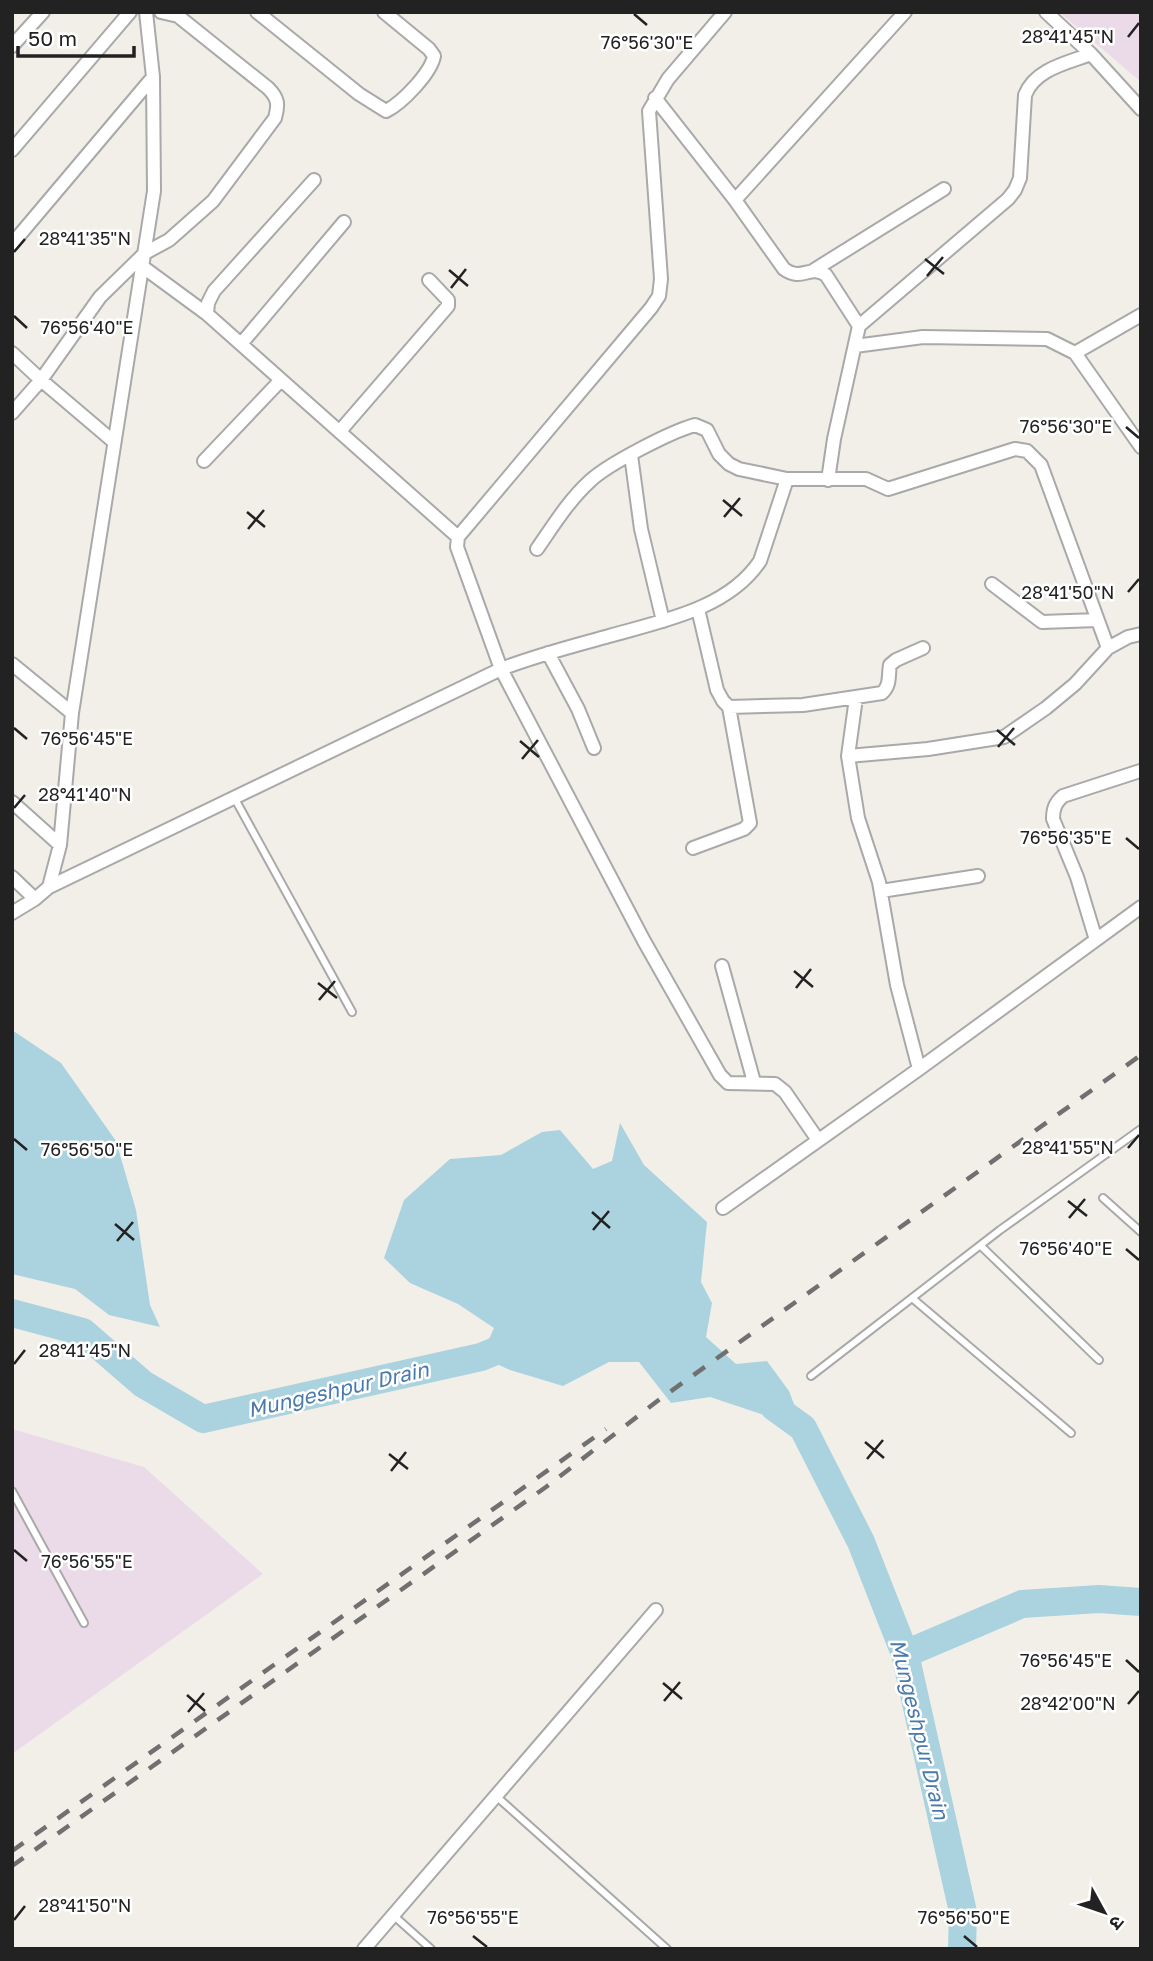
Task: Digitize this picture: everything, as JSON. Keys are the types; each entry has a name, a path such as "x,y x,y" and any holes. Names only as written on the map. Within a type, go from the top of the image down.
{"street":[{"path":"12,46 43,12"},
{"path":"12,150 131,12"},
{"path":"49,887 60,845 72,713 154,191 153,78 146,12"},
{"path":"12,413 41,380 88,310 145,253 169,240 213,201 275,118 279,105 276,96 268,88 178,16 161,12"},
{"path":"257,12 359,94 386,111 395,106 432,66 434,57 429,49 384,12"},
{"path":"725,12 668,79 649,111 662,279 659,296 651,309 457,537 457,547 501,668 644,942 720,1075 728,1083 775,1084 785,1092 818,1140"},
{"path":"735,200 905,12"},
{"path":"1046,12 1091,54 1141,109"},
{"path":"828,480 834,439 859,326 1008,199 1020,178 1025,95 1030,83 1040,74 1091,54"},
{"path":"12,244 153,78"},
{"path":"655,98 735,200 784,269 792,274 802,275 814,270 944,189"},
{"path":"207,314 208,303 214,291 314,180"},
{"path":"241,344 344,222"},
{"path":"143,267 207,314 457,537"},
{"path":"814,270 826,275 859,326"},
{"path":"340,431 447,306 448,300 429,280"},
{"path":"1075,353 1141,314"},
{"path":"855,346 923,337 1033,338 1057,343 1075,353 1141,447"},
{"path":"12,353 114,442"},
{"path":"204,461 280,381"},
{"path":"537,549 574,498 592,479 631,455 688,427 700,426 707,430 719,454 739,469 787,479 866,479 888,489 1015,449 1027,451 1041,464 1108,648"},
{"path":"631,455 642,529 663,621"},
{"path":"12,913 49,887 501,668 663,621 698,609 732,590 753,572 761,561 787,479"},
{"path":"992,584 1042,622 1097,620"},
{"path":"693,848 744,829 750,823 729,707 717,691 698,609"},
{"path":"848,756 929,749 1004,737 1065,692 1108,648 1128,637 1141,634"},
{"path":"729,707 803,705 882,693 887,689 890,665 923,648"},
{"path":"548,653 578,709 594,748"},
{"path":"12,664 72,713"},
{"path":"856,698 848,756 858,818 881,891 897,985 919,1069"},
{"path":"1096,940 1053,811 1063,796 1140,771"},
{"path":"12,802 60,845"},
{"path":"881,891 978,876"},
{"path":"12,877 35,899"},
{"path":"723,1208 1141,907"},
{"path":"722,966 754,1082"},
{"path":"364,1949 656,1610"}],"lane":[{"path":"235,799 352,1012"},
{"path":"811,1376 981,1246 1141,1129"},
{"path":"1103,1198 1141,1232"},
{"path":"981,1246 1098,1360"},
{"path":"912,1298 1070,1433"},
{"path":"12,1491 84,1623"},
{"path":"496,1796 667,1949"},
{"path":"393,1915 431,1949"}],"shaded area":[{"path":"1059,12 1141,12 1141,82"},
{"path":"12,1429 144,1467 263,1574 12,1754"}],"water":[{"path":"12,1030 61,1063 116,1141 136,1210 150,1305 160,1327 109,1315 75,1289 12,1274"},
{"path":"620,1123 644,1165 707,1222 701,1282 712,1303 706,1337 736,1364 767,1361 789,1391 803,1428 710,1397 671,1403 639,1362 609,1362 563,1386 510,1370 481,1357 494,1328 458,1304 410,1283 384,1258 404,1200 450,1159 501,1155 542,1132 560,1130 593,1169 612,1161"}],"waterway":[{"name":"Mungeshpur Drain","path":"12,1313 83,1332 143,1384 203,1419 481,1357 515,1343"},
{"name":"Mungeshpur Drain","path":"774,1407 803,1428 861,1542 905,1654 963,1912 962,1949"},
{"path":"905,1654 1022,1604 1099,1599 1141,1602"}],"railway":[{"path":"12,1866 546,1487 660,1399 1141,1055"},
{"path":"12,1851 606,1429"}]}
